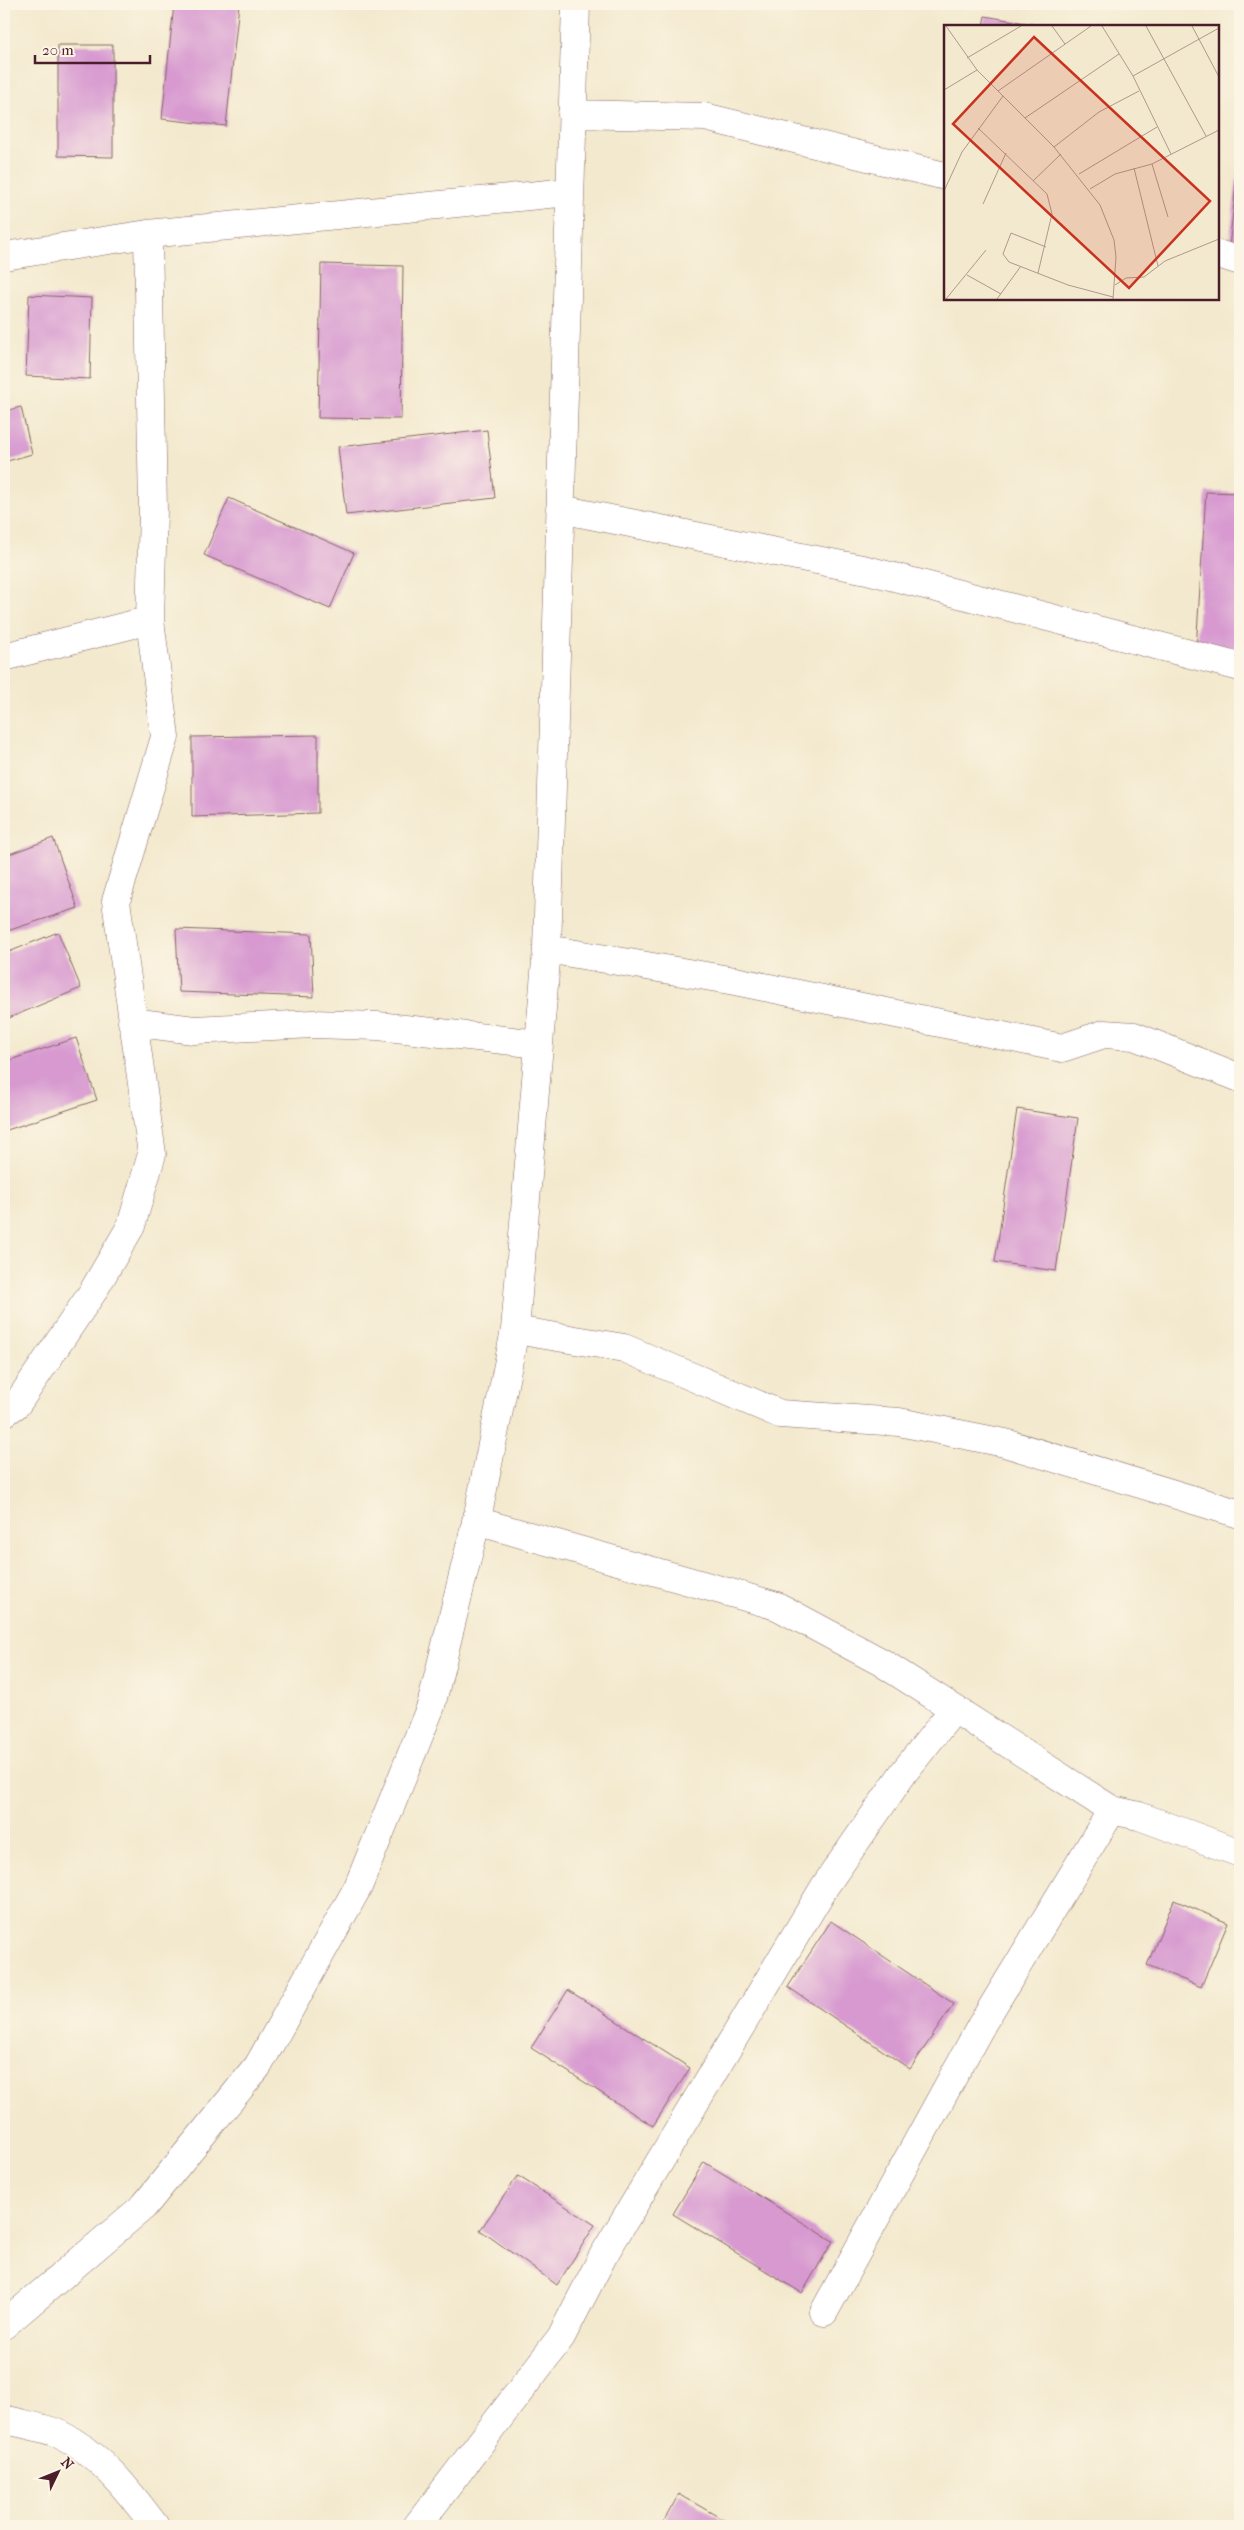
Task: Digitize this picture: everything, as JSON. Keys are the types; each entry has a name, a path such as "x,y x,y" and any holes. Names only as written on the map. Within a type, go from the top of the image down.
{"street":[{"path":"4,2325 144,2206 258,2066 358,1887 431,1706 476,1521 514,1330 539,1044 547,948 576,4"},
{"path":"572,114 705,116 944,176"},
{"path":"4,256 148,234 569,192"},
{"path":"4,1413 17,1404 92,1293 131,1226 152,1154 116,900 165,736 150,620 153,510 148,234"},
{"path":"1219,254 1240,260"},
{"path":"560,509 867,570 1240,667"},
{"path":"4,657 150,620"},
{"path":"547,948 735,981 1062,1048 1104,1034 1134,1036 1240,1078"},
{"path":"132,1022 194,1030 314,1024 378,1026 539,1044"},
{"path":"514,1330 624,1348 780,1414 900,1422 1006,1443 1240,1514"},
{"path":"476,1521 777,1606 881,1662 1112,1810 1139,1816 1240,1853"},
{"path":"417,2526 561,2337 604,2256 825,1886 904,1772 954,1708"},
{"path":"824,2312 982,2024 1112,1810"},
{"path":"4,2419 58,2434 98,2458 155,2526"}],"building":[{"path":"174,4 239,4 226,126 162,119"},
{"path":"985,16 1037,25 983,25"},
{"path":"58,45 113,45 113,157 58,156"},
{"path":"1240,158 1240,258 1228,256"},
{"path":"321,264 403,266 401,419 318,418"},
{"path":"29,295 92,298 90,379 26,376"},
{"path":"21,407 32,454 4,462 4,411"},
{"path":"487,430 495,498 346,515 338,447"},
{"path":"1206,492 1240,493 1240,655 1196,650"},
{"path":"229,498 354,553 330,609 204,555"},
{"path":"318,735 318,813 192,817 192,737"},
{"path":"53,838 78,908 4,932 4,856"},
{"path":"176,929 311,934 314,997 179,992"},
{"path":"58,932 81,988 4,1020 4,954"},
{"path":"76,1038 97,1100 4,1131 4,1062"},
{"path":"1017,1109 1078,1118 1056,1271 995,1262"},
{"path":"1174,1900 1228,1923 1201,1987 1147,1965"},
{"path":"831,1921 954,2004 910,2069 788,1987"},
{"path":"568,1990 690,2068 653,2126 531,2048"},
{"path":"704,2162 833,2241 802,2293 673,2214"},
{"path":"518,2176 595,2225 557,2285 480,2230"},
{"path":"679,2494 734,2526 661,2526"}]}
